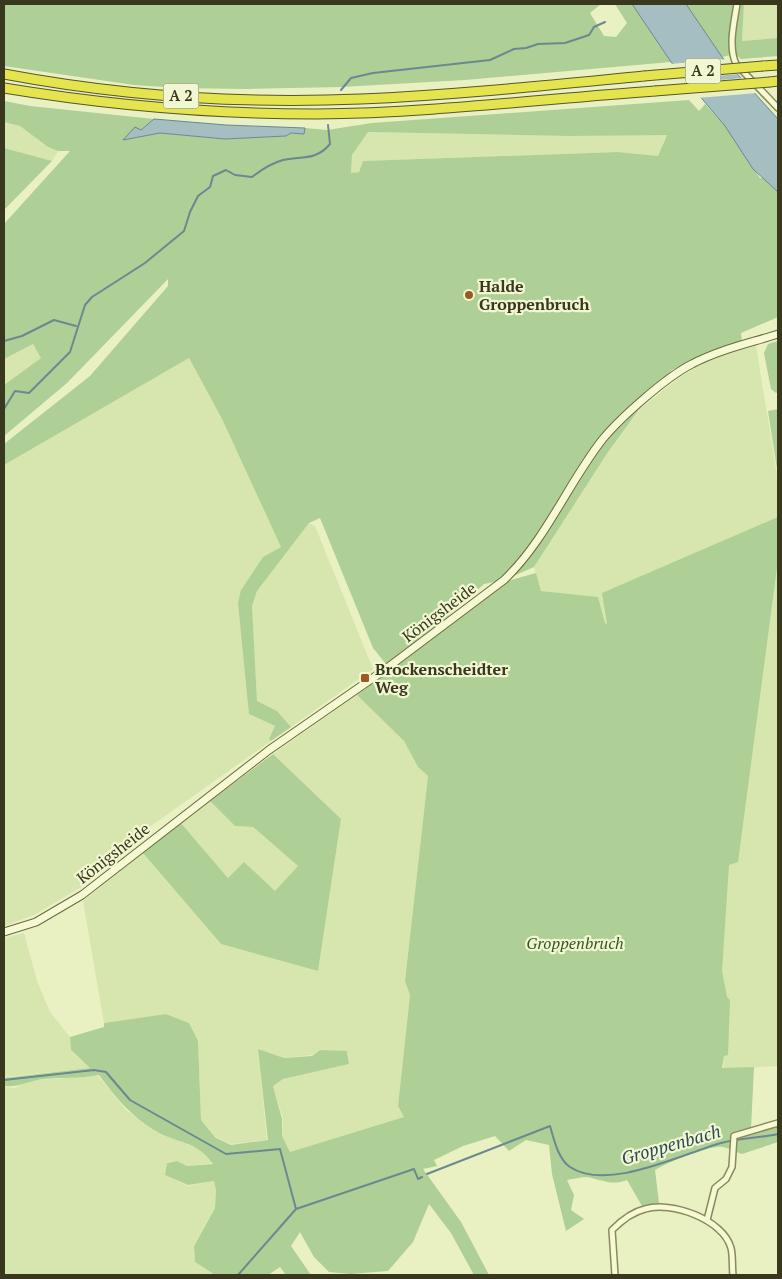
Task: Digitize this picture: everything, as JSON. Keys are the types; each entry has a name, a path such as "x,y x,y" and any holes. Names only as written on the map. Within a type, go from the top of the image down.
{"highway":[{"name":"A 2","path":"4,74 128,92 213,98 282,100 394,97 778,65"},
{"name":"A 2","path":"4,88 156,108 292,114 389,111 774,82"}],"main road":[{"name":"Königsheide","path":"4,932 36,922 82,895 269,750 383,671 504,580 521,564 538,541 602,440 654,390 692,364 778,334"}],"street":[{"path":"737,4 732,38 733,58 736,64 778,108"},
{"path":"707,1220 716,1188 730,1170 732,1143 736,1134 778,1123"},
{"path":"615,1275 612,1230 623,1220 644,1209 657,1207 679,1210 707,1220 722,1233 731,1248 732,1275"}],"green space":[{"path":"4,4 601,4 590,13 604,36 616,37 627,23 615,4 632,4 671,62 465,80 341,87 247,89 134,85 4,66"},
{"path":"686,4 744,4 742,41 778,38 778,56 741,59 735,54 722,57"},
{"path":"744,4 778,4 778,38 742,41"},
{"path":"689,100 699,111 705,104 725,126 760,178 763,178 778,192 778,317 741,333 742,343 708,352 672,370 655,388 608,452 534,567 504,580 484,584 446,618 386,664 373,648 320,518 309,523 257,591 252,606 257,701 277,711 291,727 271,741 269,739 275,726 249,714 238,603 241,590 263,557 281,547 222,419 189,358 4,465 4,444 90,376 168,286 168,279 67,383 4,436 4,385 41,358 33,344 4,359 4,224 70,151 58,151 48,147 20,126 4,122 4,101 30,106 154,119 141,130 135,128 124,140 160,133 225,139 286,136 291,133 304,134 305,128 327,130 372,123","holes":["368,132 568,136 667,135 658,156 618,152 363,161 359,172 351,173 352,155"]},
{"path":"4,122 20,126 48,147 58,151 52,161 4,148"},
{"path":"367,132 568,136 667,134 658,156 618,152 363,161 359,172 351,173 352,155"},
{"path":"4,148 52,161 4,210"},
{"path":"778,341 778,392 776,393 771,389 764,353 768,344"},
{"path":"33,344 41,358 4,385 4,359"},
{"path":"756,346 778,481 778,1066 723,1069 727,1020 663,633 605,623 598,597 541,591 534,567 608,452 642,407 680,377 710,359"},
{"path":"189,358 222,419 281,547 263,557 241,590 249,714 275,726 269,739 271,741 141,833 122,856 78,889 34,915 4,926 4,465"},
{"path":"778,409 778,475 768,411"},
{"name":"Groppenbruch","path":"778,517 778,560 738,862 729,865 722,971 727,997 730,1000 728,1055 724,1056 722,1068 754,1067 751,1128 778,1121 778,1142 742,1154 728,1148 716,1147 688,1155 655,1170 659,1203 642,1206 627,1180 612,1182 587,1177 567,1180 574,1195 571,1210 584,1219 566,1231 552,1174 549,1145 526,1140 509,1151 495,1136 463,1146 434,1160 437,1166 423,1169 461,1222 489,1275 474,1275 451,1233 429,1204 413,1242 388,1271 350,1274 329,1272 314,1257 300,1232 291,1246 311,1275 286,1275 280,1267 268,1275 215,1275 195,1262 194,1246 215,1208 216,1190 214,1181 188,1185 165,1175 167,1163 177,1161 187,1166 213,1164 207,1156 193,1147 162,1134 145,1124 124,1105 99,1075 43,1079 4,1086 4,1078 90,1068 71,1050 70,1037 104,1027 104,1023 166,1014 189,1023 198,1041 201,1120 216,1138 231,1145 268,1140 258,1049 284,1058 312,1056 320,1050 347,1051 349,1064 283,1079 273,1086 282,1119 282,1136 290,1152 404,1117 398,1106 410,995 405,981 428,776 418,767 404,741 357,695 511,580 536,573 541,591 598,597 605,623 607,624 602,593"},
{"path":"309,523 315,526 373,669 291,727 277,711 257,701 252,606 257,591"},
{"path":"357,695 404,741 418,767 428,776 405,981 410,995 398,1106 404,1117 290,1152 282,1136 283,1119 273,1086 283,1079 349,1064 348,1052 320,1050 312,1055 284,1058 258,1049 267,1140 231,1144 217,1138 201,1120 198,1042 189,1023 166,1014 104,1023 83,901 143,853 221,944 318,971 341,819 273,754"},
{"path":"273,754 341,819 318,971 221,944 143,853 180,822 228,878 244,862 275,891 298,866 253,827 235,826 210,801"},
{"path":"210,801 235,826 253,827 298,866 275,892 228,878 180,822"},
{"path":"24,933 37,981 50,1012 70,1037 71,1051 90,1068 4,1077 4,938"},
{"path":"98,1076 126,1110 155,1131 201,1150 213,1163 187,1166 177,1161 167,1162 165,1175 188,1186 214,1181 216,1190 215,1207 194,1245 195,1262 214,1275 4,1275 4,1087 15,1088 29,1081"}],"water":[{"path":"632,4 686,4 722,57 778,119 778,192 753,169 725,126 671,62"},
{"path":"154,119 226,125 305,128 304,134 291,133 286,136 225,139 160,133 123,140 135,127 141,130"}],"pier":[{"path":"727,59 740,74 682,79 670,64"},
{"path":"743,78 757,93 698,98 685,83"}],"waterway":[{"path":"341,90 351,78 373,73 490,60 514,49 538,44 565,43 589,35 594,27 605,22"},
{"path":"4,409 15,391 29,393 70,352 85,305 92,297 145,263 184,231 198,196 210,187 213,176 226,170 235,175 252,177 279,161 308,157 319,153 330,144 328,125"},
{"path":"4,341 22,336 54,320 76,326"},
{"path":"4,1080 94,1070 106,1072 130,1100 226,1154 280,1149 296,1209"},
{"name":"Groppenbach","path":"427,1174 550,1126 562,1159 570,1167 586,1174 604,1175 645,1168 728,1141 778,1134"},
{"name":"Groppenbach","path":"238,1275 296,1209 414,1169 418,1179 422,1177"}],"place":[{"name":"Halde Groppenbruch","path":"469,295"},
{"name":"Brockenscheidter Weg","path":"365,678"}]}
